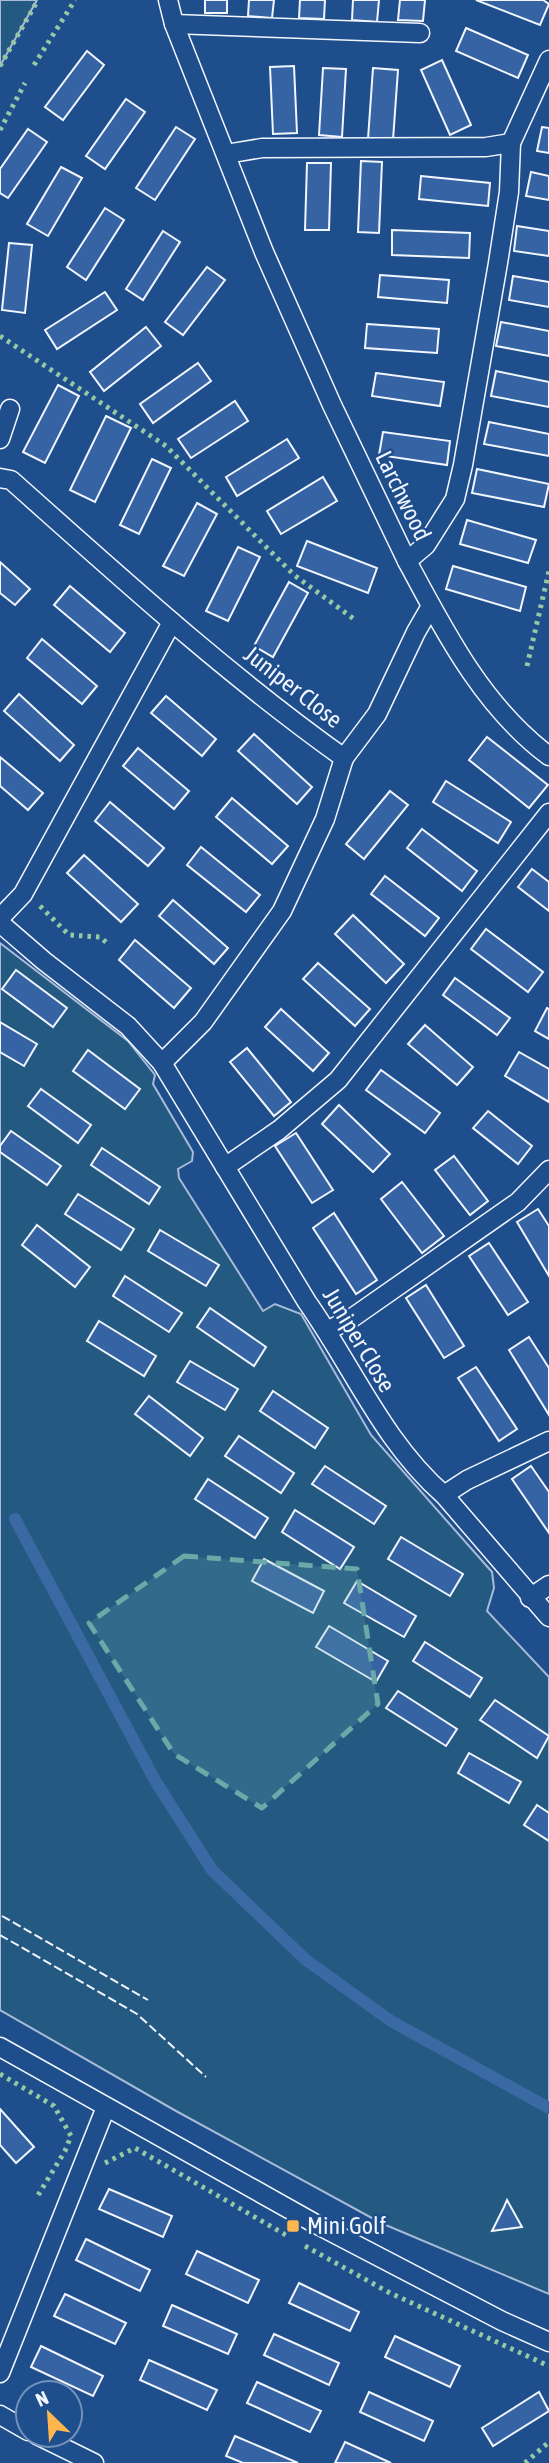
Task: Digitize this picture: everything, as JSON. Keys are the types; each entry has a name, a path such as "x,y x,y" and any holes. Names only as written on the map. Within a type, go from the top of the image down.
{"lane":[{"name":"Larchwood","path":"168,0 174,24 264,252 332,404 407,561 426,545 454,499 463,465 498,263 509,192 511,143 549,60"},
{"path":"174,24 420,33"},
{"path":"226,154 261,148 486,147 511,143"},
{"path":"0,439 10,410"},
{"name":"Juniper Close","path":"0,478 11,480 172,622 307,732 344,758 325,819 282,911 203,1022 162,1063"},
{"path":"407,561 480,688 525,738 549,756"},
{"path":"344,758 377,714 431,606"},
{"path":"0,921 23,894 172,622"},
{"path":"225,1167 279,1129 338,1080 549,813"},
{"name":"Juniper Close","path":"0,921 44,961 128,1026 162,1063 381,1424 549,1617"},
{"path":"327,1331 352,1318 518,1202 549,1170"},
{"path":"444,1495 467,1480 549,1441"},
{"path":"530,1598 549,1585"},
{"path":"0,2047 314,2224 502,2321 549,2342"},
{"path":"0,2373 106,2107"},
{"path":"66,2449 94,2463"}],"highlighted area":[{"path":"184,1556 357,1569 378,1704 262,1808 174,1754 89,1623"}],"shaded area":[{"path":"0,0 37,0 0,66"},
{"path":"0,943 128,1041 155,1075 153,1084 193,1152 192,1161 178,1169 179,1178 263,1311 275,1304 301,1314 371,1435 492,1572 494,1588 487,1611 549,1677 549,2294 381,2223 176,2111 0,2010"}],"building":[{"path":"205,0 227,0 227,13 205,13"},
{"path":"249,0 274,0 272,18 248,16"},
{"path":"300,0 325,0 324,19 299,18"},
{"path":"353,0 379,0 377,22 352,20"},
{"path":"400,0 425,0 423,21 398,20"},
{"path":"476,0 543,0 549,4 540,25"},
{"path":"466,28 528,55 518,78 456,51"},
{"path":"87,51 104,65 63,120 45,107"},
{"path":"442,60 471,125 450,135 421,70"},
{"path":"294,66 297,133 273,134 270,67"},
{"path":"323,68 346,69 342,137 319,135"},
{"path":"373,68 398,70 393,140 368,139"},
{"path":"126,99 145,112 105,169 86,156"},
{"path":"176,127 195,139 155,200 136,188"},
{"path":"542,127 549,128 549,153 537,151"},
{"path":"28,129 47,142 8,198 0,193 0,169"},
{"path":"361,161 382,162 379,233 358,232"},
{"path":"307,163 331,163 329,230 305,230"},
{"path":"61,167 82,178 48,236 27,224"},
{"path":"531,172 549,176 549,200 526,196"},
{"path":"421,176 490,183 488,206 419,199"},
{"path":"105,208 124,220 86,280 67,267"},
{"path":"517,226 549,231 549,256 514,251"},
{"path":"392,230 470,233 469,258 392,255"},
{"path":"163,231 180,242 143,300 126,289"},
{"path":"9,243 32,245 25,313 2,310"},
{"path":"207,267 225,280 183,335 165,322"},
{"path":"380,275 449,280 447,303 378,297"},
{"path":"513,276 549,282 549,307 509,300"},
{"path":"105,292 117,310 57,349 45,330"},
{"path":"501,322 549,331 549,356 496,346"},
{"path":"367,324 439,329 437,353 365,348"},
{"path":"146,327 161,346 104,391 90,372"},
{"path":"198,363 211,381 153,423 140,404"},
{"path":"496,371 549,382 549,407 491,396"},
{"path":"376,373 444,382 440,406 372,396"},
{"path":"58,385 79,396 45,463 23,452"},
{"path":"235,401 248,421 191,458 178,439"},
{"path":"106,416 131,428 95,502 70,490"},
{"path":"489,422 549,434 549,456 484,444"},
{"path":"383,432 450,441 447,465 379,455"},
{"path":"287,439 299,458 237,496 226,477"},
{"path":"152,459 171,468 139,534 120,525"},
{"path":"477,469 549,484 544,507 472,493"},
{"path":"323,477 337,501 281,534 267,511"},
{"path":"197,503 217,514 184,576 163,566"},
{"path":"467,520 536,540 528,563 460,544"},
{"path":"307,541 377,568 368,593 297,566"},
{"path":"238,547 260,557 228,621 206,611"},
{"path":"0,562 30,589 15,605 0,593"},
{"path":"453,566 526,587 520,611 446,589"},
{"path":"289,582 308,593 273,657 254,646"},
{"path":"70,586 125,633 110,652 54,605"},
{"path":"42,639 97,686 82,704 27,658"},
{"path":"19,694 74,745 60,761 4,711"},
{"path":"166,696 216,739 202,756 151,713"},
{"path":"254,734 312,787 297,804 238,751"},
{"path":"487,737 548,785 529,808 469,760"},
{"path":"138,748 189,791 174,809 123,766"},
{"path":"0,757 43,793 28,810 0,786"},
{"path":"446,781 511,822 498,843 433,802"},
{"path":"390,791 408,805 364,859 346,844"},
{"path":"232,798 288,846 272,864 216,817"},
{"path":"110,802 164,848 148,866 95,821"},
{"path":"422,829 477,871 462,891 407,848"},
{"path":"201,847 260,895 246,912 187,865"},
{"path":"84,855 138,904 121,922 67,873"},
{"path":"532,869 549,882 549,911 518,887"},
{"path":"385,876 439,918 425,936 371,894"},
{"path":"173,900 228,948 214,964 159,916"},
{"path":"353,915 404,964 386,983 335,934"},
{"path":"486,929 543,972 528,992 471,949"},
{"path":"135,940 191,988 174,1008 119,960"},
{"path":"318,963 370,1009 355,1026 303,979"},
{"path":"16,970 67,1008 53,1027 2,989"},
{"path":"455,978 510,1018 497,1035 443,995"},
{"path":"547,1008 549,1009 549,1039 535,1031"},
{"path":"281,1009 329,1053 313,1071 265,1027"},
{"path":"0,1022 37,1044 24,1066 0,1052"},
{"path":"425,1025 473,1067 457,1085 408,1044"},
{"path":"247,1048 291,1102 274,1116 230,1062"},
{"path":"88,1050 140,1089 125,1109 73,1071"},
{"path":"519,1052 549,1069 549,1102 505,1076"},
{"path":"381,1070 440,1113 425,1133 366,1090"},
{"path":"41,1089 91,1125 78,1143 28,1106"},
{"path":"339,1105 390,1154 373,1172 322,1124"},
{"path":"488,1111 532,1146 518,1164 473,1128"},
{"path":"11,1131 61,1166 47,1185 0,1152 0,1146"},
{"path":"296,1133 333,1190 312,1203 275,1146"},
{"path":"102,1148 160,1187 149,1204 91,1165"},
{"path":"454,1156 488,1201 470,1215 435,1170"},
{"path":"402,1182 444,1236 422,1253 381,1199"},
{"path":"78,1194 134,1229 121,1250 65,1214"},
{"path":"538,1209 549,1226 549,1276 517,1222"},
{"path":"334,1213 377,1280 356,1294 313,1228"},
{"path":"37,1225 90,1267 75,1287 22,1245"},
{"path":"160,1230 219,1265 206,1286 148,1251"},
{"path":"489,1243 528,1302 508,1315 469,1256"},
{"path":"125,1276 182,1313 169,1332 113,1296"},
{"path":"426,1285 464,1346 444,1358 406,1298"},
{"path":"210,1308 266,1347 254,1366 197,1327"},
{"path":"99,1321 156,1356 144,1376 87,1341"},
{"path":"529,1337 549,1368 549,1415 509,1350"},
{"path":"190,1361 238,1389 225,1410 177,1382"},
{"path":"476,1367 517,1429 499,1441 458,1378"},
{"path":"273,1391 328,1428 315,1448 260,1411"},
{"path":"149,1396 203,1438 190,1456 135,1414"},
{"path":"239,1436 294,1473 281,1493 225,1456"},
{"path":"325,1466 386,1506 374,1524 312,1484"},
{"path":"531,1466 549,1492 549,1533 512,1479"},
{"path":"208,1479 268,1518 255,1538 195,1499"},
{"path":"295,1510 354,1547 340,1569 282,1532"},
{"path":"401,1537 463,1574 450,1596 388,1559"},
{"path":"264,1559 324,1591 313,1613 252,1581"},
{"path":"357,1581 416,1616 404,1637 344,1603"},
{"path":"329,1626 388,1661 376,1682 316,1647"},
{"path":"425,1642 482,1678 470,1697 413,1661"},
{"path":"398,1691 457,1729 446,1746 386,1708"},
{"path":"495,1700 549,1736 537,1758 480,1720"},
{"path":"469,1753 521,1782 509,1803 458,1773"},
{"path":"537,1805 549,1813 549,1841 524,1825"},
{"path":"0,2109 34,2147 16,2163 0,2145"},
{"path":"109,2189 172,2216 163,2237 99,2209"},
{"path":"507,2200 522,2227 492,2231 504,2207"},
{"path":"86,2239 150,2270 140,2291 76,2260"},
{"path":"197,2251 259,2280 248,2303 186,2274"},
{"path":"299,2283 359,2312 350,2331 289,2303"},
{"path":"65,2294 126,2323 115,2344 54,2316"},
{"path":"172,2305 237,2334 228,2354 163,2326"},
{"path":"274,2334 339,2363 329,2385 264,2355"},
{"path":"395,2336 460,2366 450,2387 385,2357"},
{"path":"41,2346 103,2376 93,2396 84,2392 84,2379 57,2379 31,2367"},
{"path":"149,2360 217,2390 207,2410 140,2380"},
{"path":"257,2382 321,2411 310,2432 247,2403"},
{"path":"369,2392 433,2421 424,2441 360,2412"},
{"path":"539,2392 549,2411 493,2446 482,2428"},
{"path":"235,2436 298,2463 243,2463 226,2456"},
{"path":"345,2442 391,2463 335,2463"}],"waterway":[{"path":"15,1519 156,1782 212,1870 306,1960 391,2021 549,2108"}],"hedge":[{"path":"0,66 38,0"},
{"path":"34,65 75,0"},
{"path":"0,130 25,83"},
{"path":"0,336 166,446 294,575 354,619"},
{"path":"527,666 549,571"},
{"path":"40,906 69,935 100,937 108,944"},
{"path":"0,2074 54,2106 71,2136 37,2197"},
{"path":"105,2163 135,2148 286,2235"},
{"path":"305,2246 390,2293 549,2366"},
{"path":"525,2463 549,2442"}],"fence":[{"path":"2,1916 148,2000"},
{"path":"0,1935 137,2014 206,2077"}],"place":[{"name":"Mini Golf","path":"293,2226"}]}
